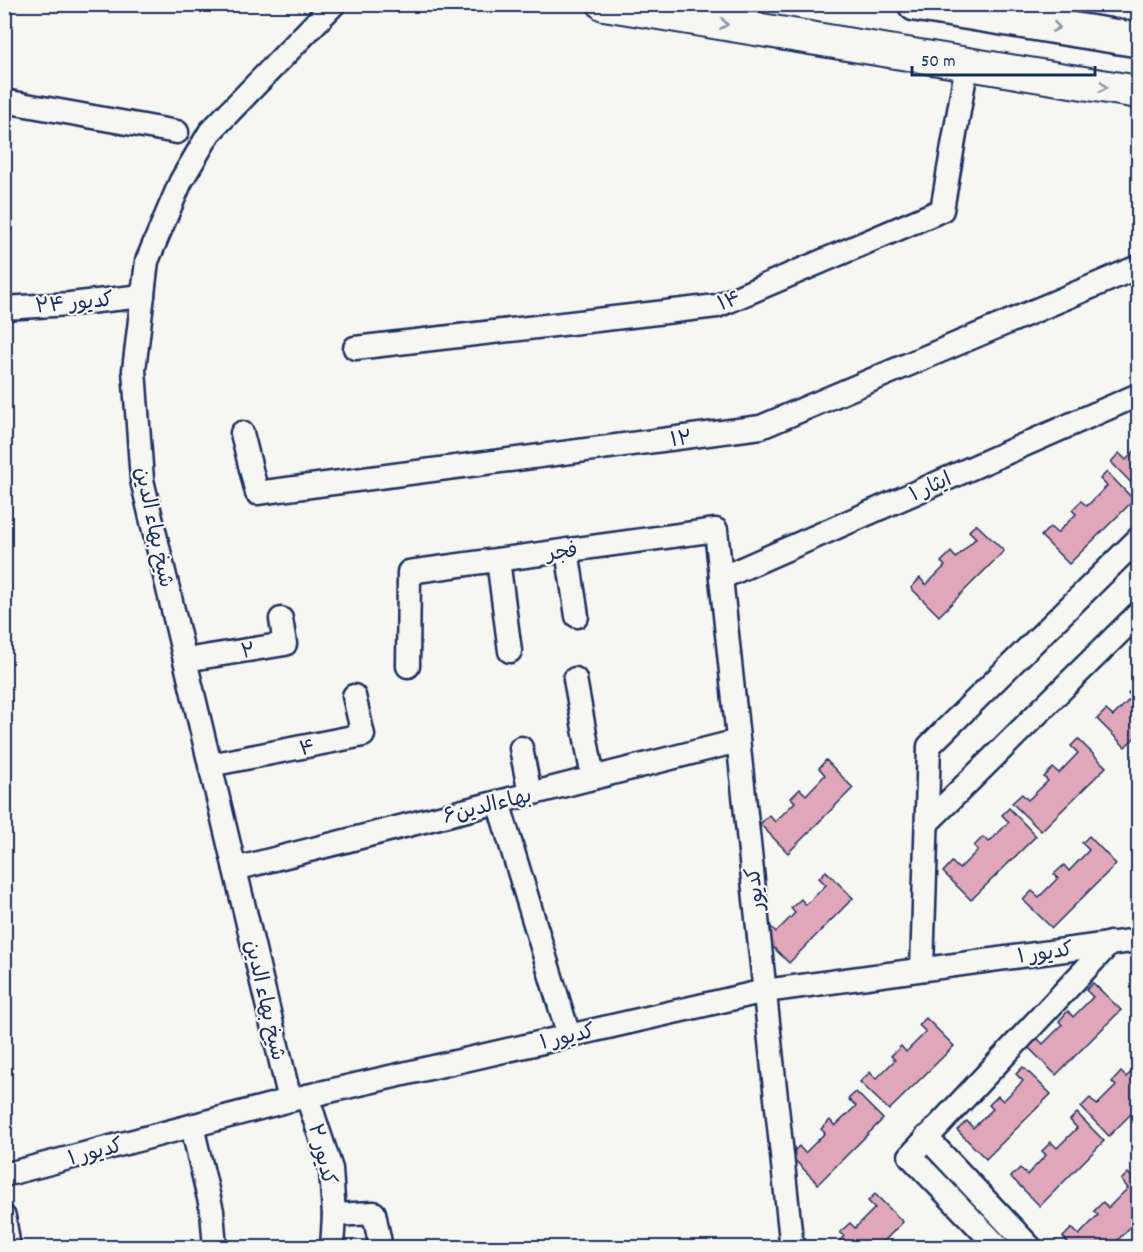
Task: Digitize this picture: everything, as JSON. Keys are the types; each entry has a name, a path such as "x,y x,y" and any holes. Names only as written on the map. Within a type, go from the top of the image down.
{"main road":[{"path":"604,4 1138,93"},
{"path":"915,4 1138,40"}],"street":[{"name":"شیخ بهاء الدین","path":"299,1099 235,869 142,480 134,370 147,261 181,181 210,132 334,4"},
{"name":"۱۴","path":"355,348 717,306 942,210 967,64"},
{"path":"4,101 177,132"},
{"name":"۱۲","path":"242,433 257,494 761,428 1138,267"},
{"name":"کدیور ۲۴","path":"4,308 143,296"},
{"name":"ایثار ۱","path":"721,578 1138,395"},
{"name":"کدیور","path":"716,530 791,1240 795,1248"},
{"name":"فجر","path":"408,666 409,572 716,530"},
{"path":"922,969 929,746 1138,539"},
{"path":"567,550 577,616"},
{"path":"498,560 510,651"},
{"path":"927,823 1138,614"},
{"name":"۲","path":"185,660 285,644 281,619"},
{"path":"575,679 593,778"},
{"name":"۴","path":"210,765 363,735 354,696"},
{"name":"۶بهاءالدين","path":"235,869 738,741"},
{"path":"521,748 530,794"},
{"path":"498,802 569,1036"},
{"name":"کدیور ۱","path":"4,1175 299,1099 765,991 1138,940"},
{"path":"999,1248 910,1156 1110,943"},
{"name":"۲ کدیور","path":"299,1099 331,1169 334,1215 332,1248"},
{"path":"192,1126 212,1211 215,1248"},
{"path":"926,1137 1031,1248"},
{"path":"334,1215 374,1212 381,1248"},
{"path":"4,1217 9,1248"}],"building":[{"path":"1138,447 1138,490 1111,462 1119,453 1126,460"},
{"path":"1107,472 1134,500 1069,564 1041,536 1050,527 1057,533 1076,514 1072,510 1081,501 1087,506 1107,486 1100,479"},
{"path":"976,524 1004,551 939,616 911,588 920,578 926,585 945,566 941,562 951,552 956,558 976,538 969,531"},
{"path":"1137,684 1138,734 1125,747 1097,719 1106,710 1113,716 1132,697 1128,693"},
{"path":"1078,739 1106,767 1041,831 1012,803 1022,794 1028,800 1048,781 1044,777 1053,768 1059,773 1078,753 1071,746"},
{"path":"826,760 853,788 788,853 760,824 769,815 775,822 795,802 791,798 800,789 806,795 825,775 819,768"},
{"path":"1009,808 1036,836 971,900 943,872 952,862 959,869 978,850 974,846 983,837 989,842 1009,822 1002,815"},
{"path":"1089,836 1116,864 1052,928 1023,900 1032,891 1039,897 1058,878 1054,874 1064,865 1069,871 1089,850 1082,843"},
{"path":"826,871 853,898 789,963 760,934 769,925 776,932 795,913 791,908 801,899 806,905 826,885 819,878"},
{"path":"1093,983 1121,1010 1056,1075 1027,1046 1036,1037 1043,1044 1062,1025 1059,1021 1068,1011 1073,1017 1093,997 1086,990"},
{"path":"926,1018 954,1046 889,1110 860,1082 870,1072 876,1079 895,1060 891,1056 901,1046 906,1052 926,1032 919,1025"},
{"path":"1138,1066 1138,1107 1109,1136 1081,1107 1090,1098 1097,1105 1116,1086 1112,1082 1121,1072 1126,1077"},
{"path":"1023,1067 1051,1094 986,1159 957,1130 967,1121 973,1128 993,1109 989,1105 998,1096 1003,1101 1023,1081 1016,1074"},
{"path":"856,1092 883,1119 818,1184 790,1155 799,1146 805,1153 825,1133 821,1129 830,1120 835,1126 856,1106 848,1099"},
{"path":"1077,1113 1104,1141 1040,1206 1011,1177 1020,1168 1027,1175 1046,1155 1042,1151 1051,1142 1057,1148 1077,1128 1070,1120"},
{"path":"1128,1173 1138,1184 1138,1219 1110,1248 1073,1248 1063,1237 1072,1228 1079,1235 1098,1215 1094,1211 1103,1202 1108,1208 1128,1188 1121,1180"},
{"path":"875,1194 903,1222 877,1248 833,1248 844,1236 840,1232 850,1223 855,1228 875,1208 868,1201"}]}
